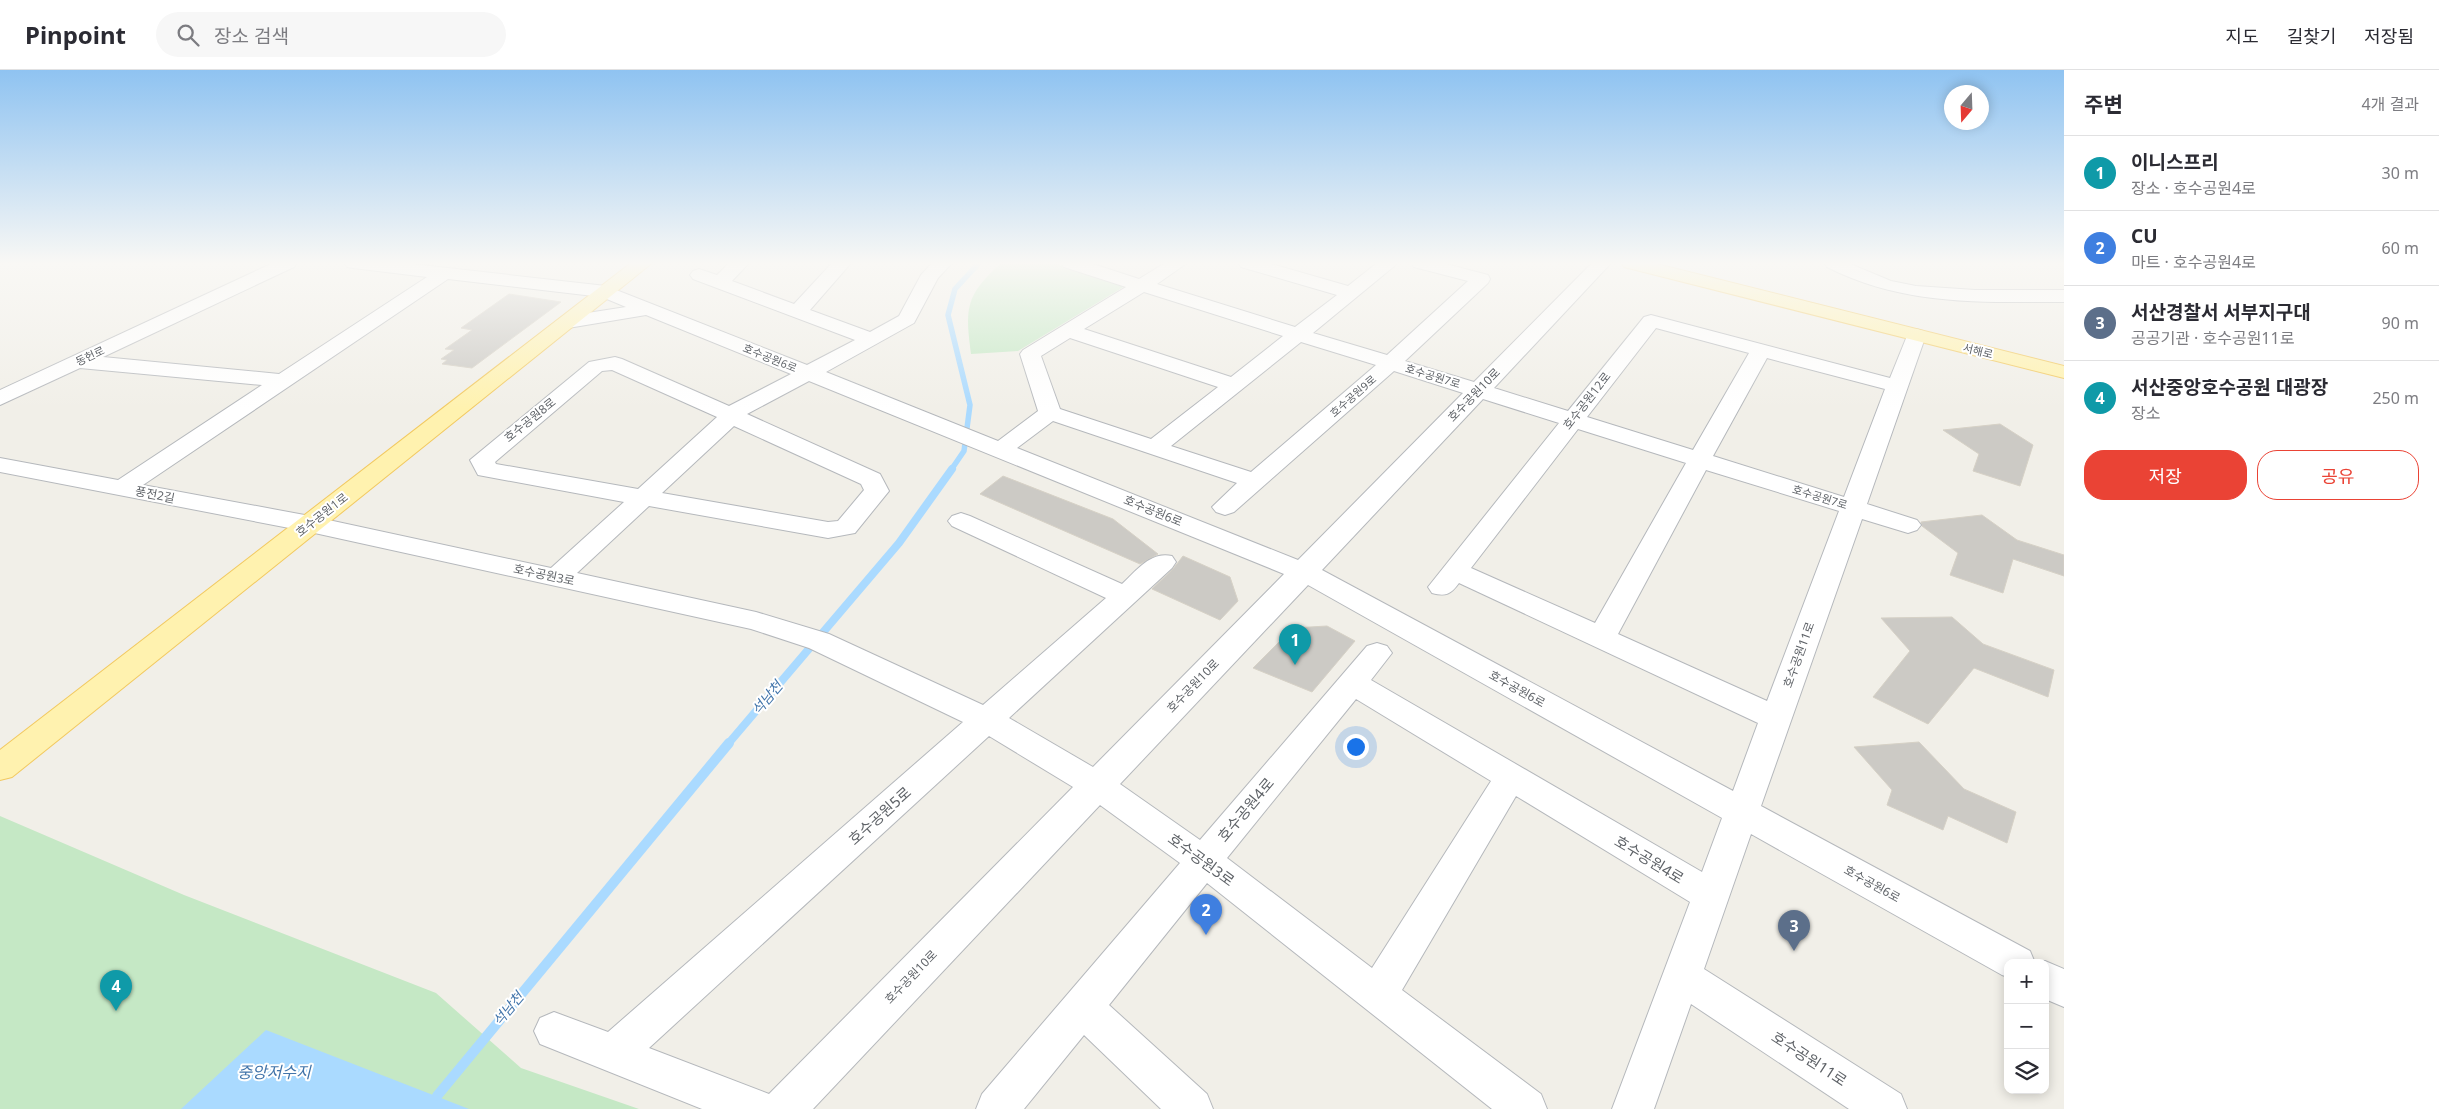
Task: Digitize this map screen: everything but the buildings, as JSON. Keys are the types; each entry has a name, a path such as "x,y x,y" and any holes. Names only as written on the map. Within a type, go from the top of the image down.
{"main road":[{"name":"호수공원1로","path":"0,768 581,311"},
{"name":"서해로","path":"1823,311 2064,372"},
{"name":"서해로","path":"1867,311 2064,360"}],"street":[{"name":"동헌로","path":"0,398 185,311"},
{"path":"122,488 388,311"},
{"path":"568,322 632,311"},
{"name":"호수공원6로","path":"653,311 1304,572 2009,959"},
{"path":"556,578 731,416 806,372 901,324 910,311"},
{"path":"1050,413 1030,354 1099,311"},
{"name":"호수공원7로","path":"1225,311 1908,524"},
{"path":"1154,448 1328,311"},
{"name":"호수공원9로","path":"1225,507 1391,363 1446,311"},
{"name":"호수공원10로","path":"784,1109 1555,311"},
{"path":"797,312 870,340"},
{"name":"호수공원12로","path":"1776,718 1601,638 1449,579 1652,321 1898,386"},
{"path":"1069,331 1234,385"},
{"name":"호수공원11로","path":"1633,1109 1916,335"},
{"path":"1601,638 1760,351"},
{"path":"78,362 159,368 283,381"},
{"name":"호수공원8로","path":"615,363 871,479 876,491 846,528 828,530 643,497 486,470 482,460 596,366 615,363"},
{"path":"1050,413 1254,481"},
{"path":"1000,450 1050,413"},
{"name":"풍전2길","path":"0,465 310,524"},
{"path":"961,521 1126,596"},
{"name":"호수공원3로","path":"310,524 756,621 818,641 987,720 1096,785 1204,861 1526,1109"},
{"name":"호수공원5로","path":"613,1054 1164,562"},
{"name":"호수공원4로","path":"997,1109 1377,653"},
{"name":"호수공원4로","path":"1352,683 1711,896"},
{"path":"1377,995 1510,778"},
{"name":"호수공원11로","path":"1682,976 1886,1109"},
{"path":"2049,981 2064,989"},
{"path":"1083,1007 1192,1109"},
{"path":"554,1031 755,1109"}],"green space":[{"path":"969,311 1083,311 1018,351 971,354"},
{"path":"0,816 184,895 436,993 521,1068 639,1109 0,1109"}],"water":[{"name":"중앙저수지","path":"266,1030 469,1109 181,1109"}],"waterway":[{"name":"석남천","path":"949,311 948,315 970,405 964,451 951,470"},
{"name":"석남천","path":"728,744 899,543 952,469"},
{"name":"석남천","path":"437,1096 729,743"}],"place":[{"name":"이니스프리","path":"1295,665"},
{"name":"CU","path":"1206,935"},
{"name":"서산경찰서 서부지구대","path":"1794,951"},
{"name":"서산중앙호수공원 대광장","path":"116,1011"}]}
